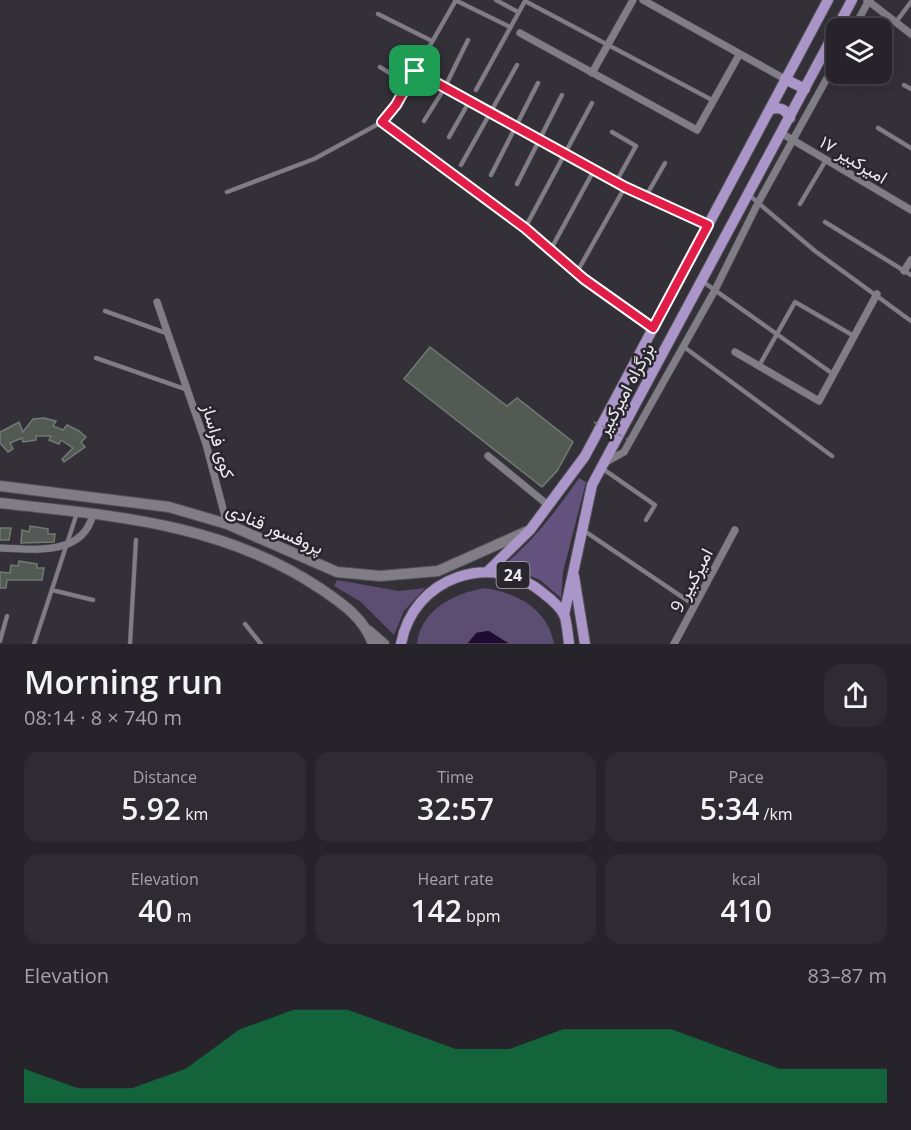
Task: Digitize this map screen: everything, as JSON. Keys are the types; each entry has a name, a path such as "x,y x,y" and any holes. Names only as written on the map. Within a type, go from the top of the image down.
{"main road":[{"name":"بزرگراه امیرکبیر","path":"487,572 530,530 585,456 828,0"},
{"name":"بزرگراه امیرکبیر","path":"564,615 592,485 852,0"},
{"path":"800,52 803,59 811,63 819,62"},
{"path":"785,79 805,89"},
{"path":"771,109 779,107 790,118"},
{"name":"پروفسور قنادی","path":"0,486 139,501 169,507 227,524 337,572 380,576 438,571 530,530"},
{"name":"پروفسور قنادی","path":"0,503 157,522 204,534 243,548 304,578 327,593 357,616 368,631 373,644"},
{"path":"304,578 313,572 313,563"},
{"path":"573,568 585,644"},
{"path":"327,593 327,581 337,572"},
{"name":"24","path":"401,644 412,613 424,597 451,578 487,572 504,572 531,582 553,601 564,615"},
{"path":"564,615 569,644"},
{"path":"368,631 384,644"}],"street":[{"path":"592,73 633,0"},
{"path":"643,0 785,79"},
{"path":"859,18 868,0 911,34"},
{"path":"520,33 697,130 739,55"},
{"path":"415,71 625,187 708,225"},
{"path":"603,465 624,452 715,290 758,203 826,81"},
{"name":"امیرکبیر ۱۷","path":"781,133 911,210"},
{"path":"908,273 911,260"},
{"path":"735,352 819,401 877,294"},
{"path":"157,302 185,389"},
{"name":"کوی فراساز","path":"185,389 192,400 206,444 227,524"},
{"path":"488,456 548,505"},
{"path":"0,548 50,549 70,544 89,527 93,514"},
{"name":"امیرکبیر 9","path":"674,644 735,530"}],"lane":[{"path":"227,192 314,159 382,122 396,105 455,0 510,27"},
{"path":"496,0 518,12"},
{"path":"476,90 525,1 714,101"},
{"path":"895,23 911,2"},
{"path":"378,14 432,41"},
{"path":"424,121 444,89 468,40"},
{"path":"461,165 517,65"},
{"path":"380,67 407,84"},
{"path":"491,175 538,83"},
{"path":"904,85 911,89"},
{"path":"517,184 562,95"},
{"path":"449,137 469,102"},
{"path":"525,228 592,103"},
{"path":"878,128 911,148"},
{"path":"612,132 636,146 616,182"},
{"path":"800,204 826,160"},
{"path":"645,196 665,163"},
{"path":"551,249 594,170"},
{"path":"578,272 625,187"},
{"path":"748,194 815,251 911,321"},
{"path":"825,222 908,273"},
{"path":"702,281 834,374"},
{"path":"759,366 795,302 854,336"},
{"path":"105,311 167,333"},
{"path":"683,347 831,456"},
{"name":"کوی فراساز","path":"96,358 185,389"},
{"path":"603,465 655,505 646,520"},
{"path":"34,644 78,512"},
{"path":"582,529 694,605"},
{"path":"130,644 136,540"},
{"path":"52,590 93,600"},
{"path":"0,641 7,616"},
{"path":"245,624 261,644"}],"path":[{"path":"382,122 525,228 578,272 653,328"},
{"path":"594,422 627,439"}],"shaded area":[{"path":"579,478 586,482 563,572 561,598 540,580 504,565 544,524"},
{"path":"337,580 399,591 425,588 404,611 394,635 361,602 334,586"},
{"path":"485,588 508,594 538,612 551,632 554,644 417,644 425,621 432,612 462,594"},
{"path":"489,630 511,644 466,644 476,632"}],"building":[{"path":"430,347 507,406 517,398 573,442 557,471 542,487 404,379"},
{"path":"44,418 56,421 53,426 63,430 67,425 79,431 86,437 81,442 85,447 64,462 62,459 73,448 61,440 59,444 49,440 51,436 36,436 36,440 23,442 22,438 10,443 13,449 8,452 0,443 0,432 19,422 23,432 33,419"},
{"path":"30,526 48,529 48,534 55,534 54,542 21,543 22,530 29,532"},
{"path":"0,528 11,528 9,540 0,540"},
{"path":"19,561 37,564 37,568 44,568 42,580 7,580 6,588 0,588 0,572 10,573 11,565 18,566"}],"route":[{"path":"415,71 625,187 708,225 653,328 584,279 525,228 382,122 396,105 415,71"}]}
